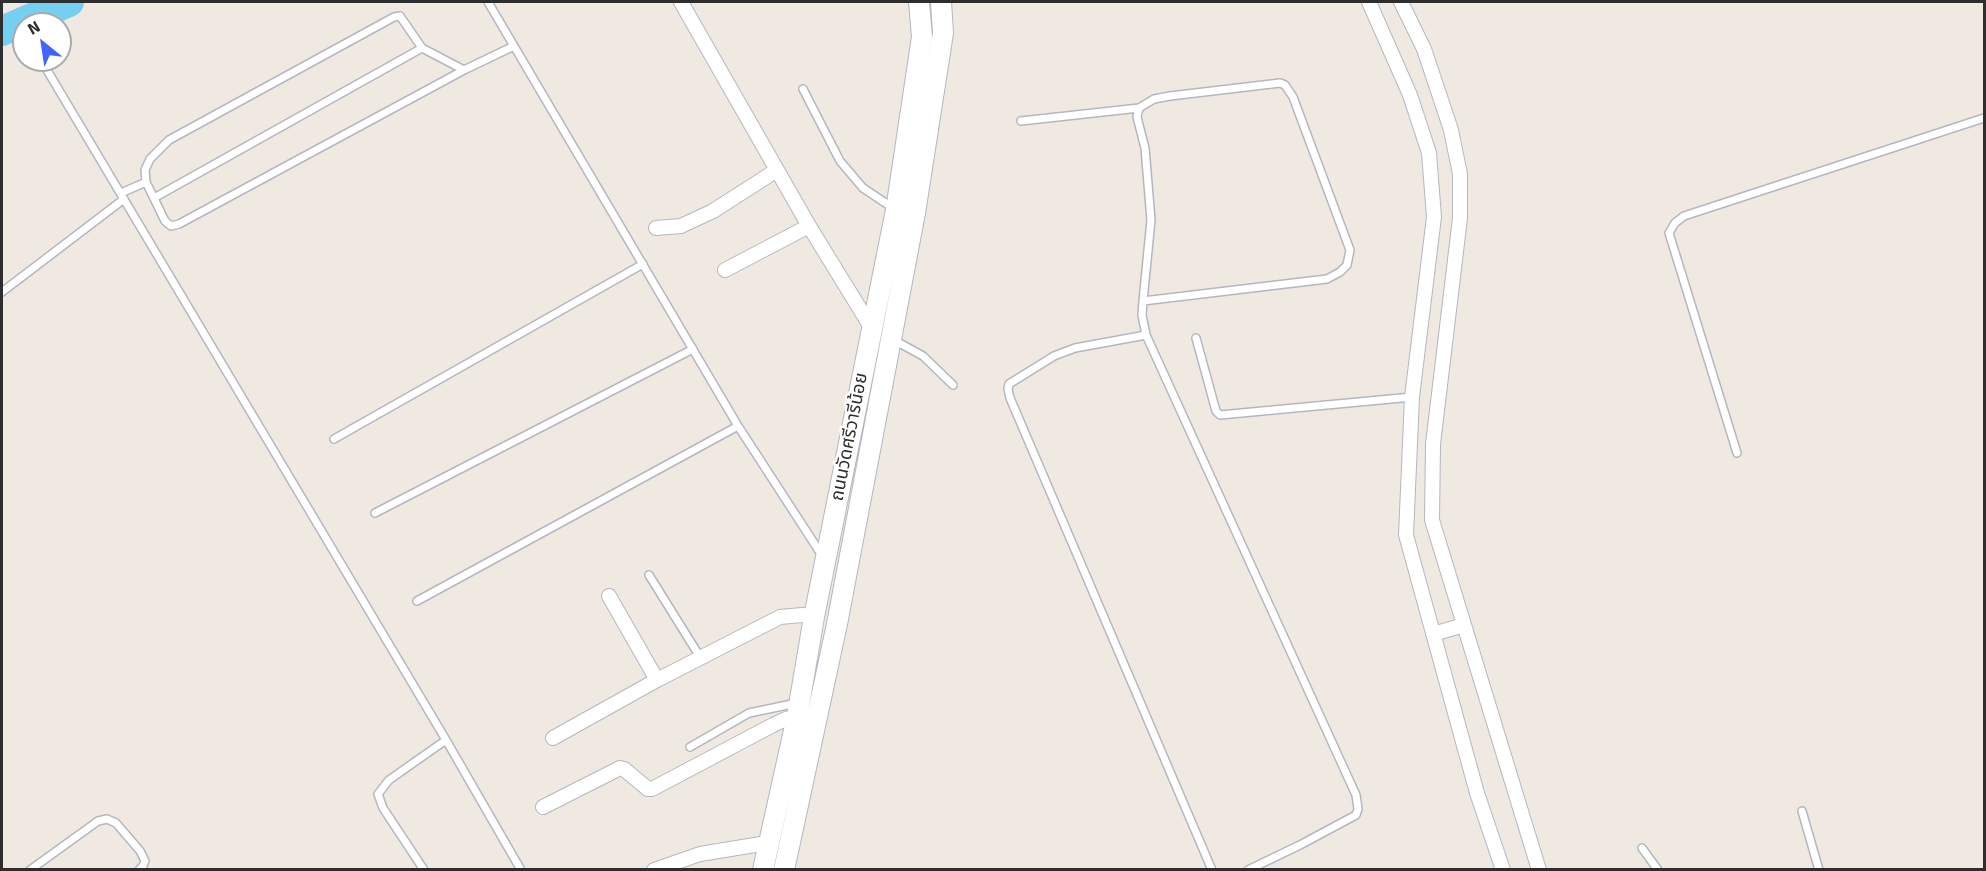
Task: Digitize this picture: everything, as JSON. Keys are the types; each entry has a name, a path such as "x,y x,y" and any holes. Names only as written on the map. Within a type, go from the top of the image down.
{"main road":[{"name":"ถนนวัดศรีวารีน้อย","path":"763,870 767,843 798,710 814,617 896,210 922,37 919,2"},
{"name":"ถนนวัดศรีวารีน้อย","path":"784,870 837,624 915,213 943,33 942,2"}],"street":[{"path":"681,2 809,226 871,327"},
{"path":"1369,2 1410,95 1429,153 1434,217 1412,397 1406,535 1477,793 1503,870"},
{"path":"1401,2 1424,49 1451,130 1460,174 1460,218 1433,444 1432,520 1539,870"},
{"path":"656,228 681,226 713,211 777,170"},
{"path":"725,270 809,226"},
{"path":"609,597 657,680"},
{"path":"553,738 657,680 780,616 814,617"},
{"path":"1433,634 1464,625"},
{"path":"543,807 620,768 648,789 652,789 786,719 798,710"},
{"path":"654,870 700,854 767,843"}],"lane":[{"path":"489,2 738,426 826,561"},
{"path":"464,70 422,48 404,20 400,16 394,16 168,140 150,159 145,170 146,182 165,221 171,226 179,224 464,70 514,46"},
{"path":"154,198 422,48"},
{"path":"48,72 521,870"},
{"path":"1021,121 1139,108 1154,99 1170,96 1281,83 1285,85 1293,97 1350,250 1347,265 1327,279 1143,302"},
{"path":"803,89 840,161 863,188 896,210"},
{"path":"1139,108 1137,117 1144,148 1151,220 1142,315 1146,335 1356,795 1358,809 1356,815 1248,870"},
{"path":"1737,453 1669,233 1676,223 1684,216 1984,118"},
{"path":"2,292 122,196 146,182"},
{"path":"334,440 643,264"},
{"path":"1146,335 1075,348 1054,356 1009,384 1008,389 1212,870"},
{"path":"890,338 923,356 953,385"},
{"path":"1196,338 1216,411 1220,415 1412,397"},
{"path":"375,513 693,349"},
{"path":"417,601 738,426"},
{"path":"649,575 700,657"},
{"path":"690,747 749,713 771,707 798,710"},
{"path":"424,870 383,807 378,794 389,780 446,740"},
{"path":"1802,811 1819,870"},
{"path":"30,870 98,821 107,819 116,823 140,851 145,861 139,870"},
{"path":"1642,848 1658,870"}],"waterway":[{"path":"2,31 69,2"}]}
